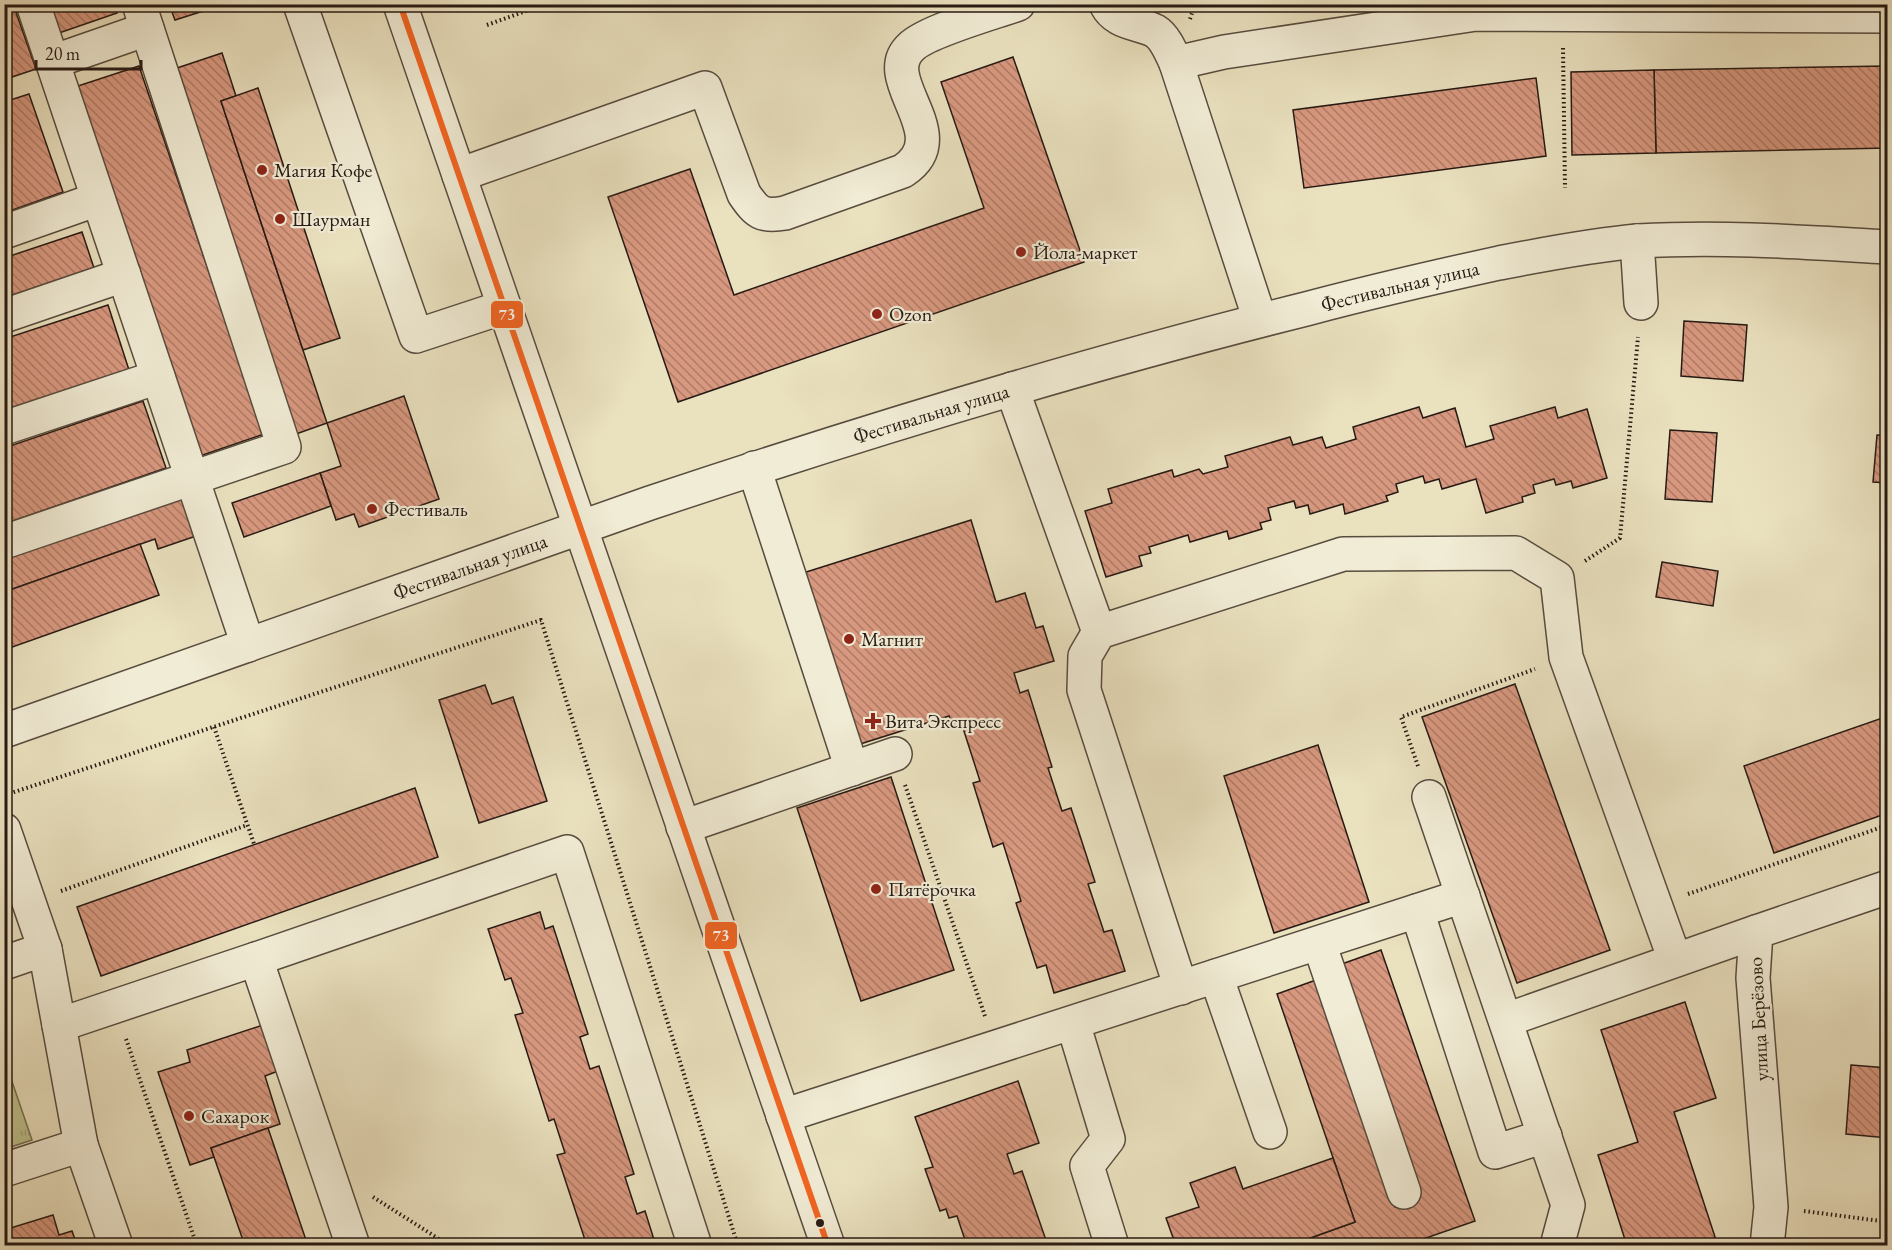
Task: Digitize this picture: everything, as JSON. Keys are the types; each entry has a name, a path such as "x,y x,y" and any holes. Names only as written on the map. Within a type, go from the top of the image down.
{"street":[{"path":"33,4 248,645"},
{"path":"300,4 416,336 504,307"},
{"path":"400,4 828,1245"},
{"path":"459,175 705,88 744,194 752,206 762,214 785,213 903,171 912,165 920,156 923,145 922,131 903,78 904,53 922,39 1018,4"},
{"path":"1106,4 1117,18 1157,32 1176,63 1260,320"},
{"path":"1176,63 1224,52 1476,14 1758,10 1887,16"},
{"path":"4,542 284,447 143,17 52,62"},
{"path":"4,232 98,199"},
{"name":"Фестивальная улица","path":"4,731 754,468 1012,389 1260,320 1433,277 1546,254 1637,242 1736,239 1887,247"},
{"path":"1637,242 1641,303"},
{"path":"4,316 124,275"},
{"path":"4,428 158,377"},
{"path":"1012,389 1099,632"},
{"path":"754,468 852,769"},
{"path":"1181,988 1084,690 1085,656 1099,632 1343,554 1516,554 1557,578 1566,657 1675,960"},
{"path":"683,827 895,754"},
{"path":"1429,797 1568,1205 1557,1245"},
{"path":"4,830 45,949 81,1145 116,1245"},
{"path":"58,1025 567,852 695,1245"},
{"name":"улица Берёзово","path":"1767,1245 1771,1207 1753,978 1756,932 1887,886"},
{"path":"783,1116 1463,896"},
{"path":"1417,911 1495,1152 1545,1136"},
{"path":"1506,1020 1756,932"},
{"path":"1319,943 1404,1192"},
{"path":"4,963 45,949"},
{"path":"256,959 353,1245"},
{"path":"1216,976 1270,1132"},
{"path":"1073,1023 1108,1139 1087,1166 1112,1245"},
{"path":"4,1170 81,1145"}],"path":[{"path":"487,25 546,4"},
{"path":"1563,14 1565,188"},
{"path":"1557,578 1620,538 1641,303"},
{"path":"4,795 541,620 738,1245"},
{"path":"1429,797 1401,717 1566,657"},
{"path":"214,727 254,844"},
{"path":"895,754 996,1047"},
{"path":"29,902 247,825"},
{"path":"1656,906 1887,825"},
{"path":"114,1006 197,1245"},
{"path":"326,1167 450,1245"},
{"path":"1771,1207 1887,1222"}],"green space":[{"path":"5,1061 32,1140 4,1149"}],"building":[{"path":"4,4 13,4 36,69 9,78 4,66"},
{"path":"46,4 114,4 117,13 56,34"},
{"path":"169,4 215,4 216,7 175,20"},
{"path":"222,53 236,96 221,101 327,423 296,434 174,69"},
{"path":"1013,57 1084,262 678,402 608,197 690,169 734,295 984,208 941,82"},
{"path":"139,66 264,434 200,456 75,87"},
{"path":"1887,66 1888,148 1656,153 1654,70"},
{"path":"1654,70 1656,153 1572,155 1571,72"},
{"path":"1536,78 1546,156 1304,188 1293,110"},
{"path":"258,88 340,338 303,350 221,101"},
{"path":"29,94 63,192 4,213 4,102"},
{"path":"82,232 94,268 4,298 4,258"},
{"path":"108,305 129,370 4,413 4,339"},
{"path":"1684,321 1747,325 1743,381 1681,376"},
{"path":"404,396 439,499 359,527 354,514 336,520 320,473 341,466 327,423"},
{"path":"143,401 166,468 4,524 4,448"},
{"path":"1419,407 1423,418 1455,408 1466,447 1494,439 1490,426 1555,407 1558,418 1587,409 1607,478 1573,488 1571,481 1556,485 1554,479 1533,485 1535,493 1522,497 1523,502 1486,513 1476,479 1442,489 1439,479 1425,483 1423,476 1396,484 1398,492 1386,496 1388,501 1345,514 1343,504 1310,514 1308,505 1296,508 1294,501 1268,508 1271,520 1260,523 1262,529 1229,539 1227,531 1190,542 1188,535 1149,547 1151,553 1139,556 1142,566 1106,577 1085,511 1112,503 1108,489 1172,470 1174,477 1199,469 1203,474 1228,467 1225,456 1290,437 1293,445 1322,437 1326,448 1356,439 1353,427"},
{"path":"1670,430 1717,433 1712,502 1665,499"},
{"path":"1877,435 1888,436 1888,483 1873,482"},
{"path":"320,473 331,506 244,537 232,503"},
{"path":"183,498 196,536 158,549 155,539 4,592 4,559"},
{"path":"971,520 996,602 1025,593 1036,628 1043,626 1054,661 1014,673 1020,693 1028,690 1052,767 1048,768 1062,811 1071,808 1095,882 1088,884 1104,932 1112,930 1125,971 1054,993 1046,965 1037,968 1016,903 1021,901 1003,843 993,847 973,783 980,781 962,725 953,727 949,716 857,745 803,573"},
{"path":"140,544 159,595 4,650 4,592"},
{"path":"1662,562 1718,571 1713,606 1656,597"},
{"path":"1515,684 1610,950 1517,983 1422,717"},
{"path":"485,685 492,704 513,697 547,801 479,823 439,700"},
{"path":"1888,716 1888,813 1774,853 1744,766"},
{"path":"1318,745 1369,902 1274,933 1224,776"},
{"name":"Пятёрочка","path":"891,777 954,970 861,1001 797,808"},
{"path":"415,788 438,857 101,976 77,907"},
{"path":"540,912 545,929 553,926 588,1034 580,1037 590,1069 599,1066 634,1174 625,1177 637,1214 645,1211 656,1246 587,1246 557,1155 565,1153 554,1119 549,1121 515,1015 523,1013 511,978 505,980 488,929"},
{"path":"1381,950 1475,1221 1403,1246 1288,1246 1355,1222 1277,994 1316,980 1395,1207 1419,1199 1339,965"},
{"path":"1685,1002 1716,1098 1674,1112 1718,1246 1627,1246 1598,1155 1638,1142 1601,1030"},
{"path":"263,1025 278,1071 265,1076 280,1124 211,1148 214,1157 190,1165 158,1072 190,1062 187,1050"},
{"path":"1851,1065 1888,1068 1888,1138 1846,1134"},
{"path":"1018,1081 1039,1143 1007,1154 1014,1174 1022,1171 1048,1246 967,1246 957,1216 949,1218 946,1209 940,1211 925,1169 933,1167 915,1117"},
{"path":"268,1128 308,1246 245,1246 214,1157 211,1148"},
{"path":"1333,1158 1355,1222 1288,1246 1176,1246 1166,1218 1199,1207 1190,1183 1235,1167 1243,1189"},
{"path":"53,1215 59,1235 72,1231 77,1245 82,1243 83,1246 5,1246 4,1230"}],"transit line":[{"name":"73","path":"400,4 828,1246"}],"place":[{"name":"Магия Кофе","path":"262,170"},
{"name":"Шаурман","path":"280,219"},
{"name":"Йола-маркет","path":"1021,252"},
{"name":"Ozon","path":"877,314"},
{"name":"Фестиваль","path":"372,509"},
{"name":"Магнит","path":"849,639"},
{"name":"Вита Экспресс","path":"873,721"},
{"name":"Пятёрочка","path":"876,889"},
{"name":"Сахарок","path":"189,1116"}]}
